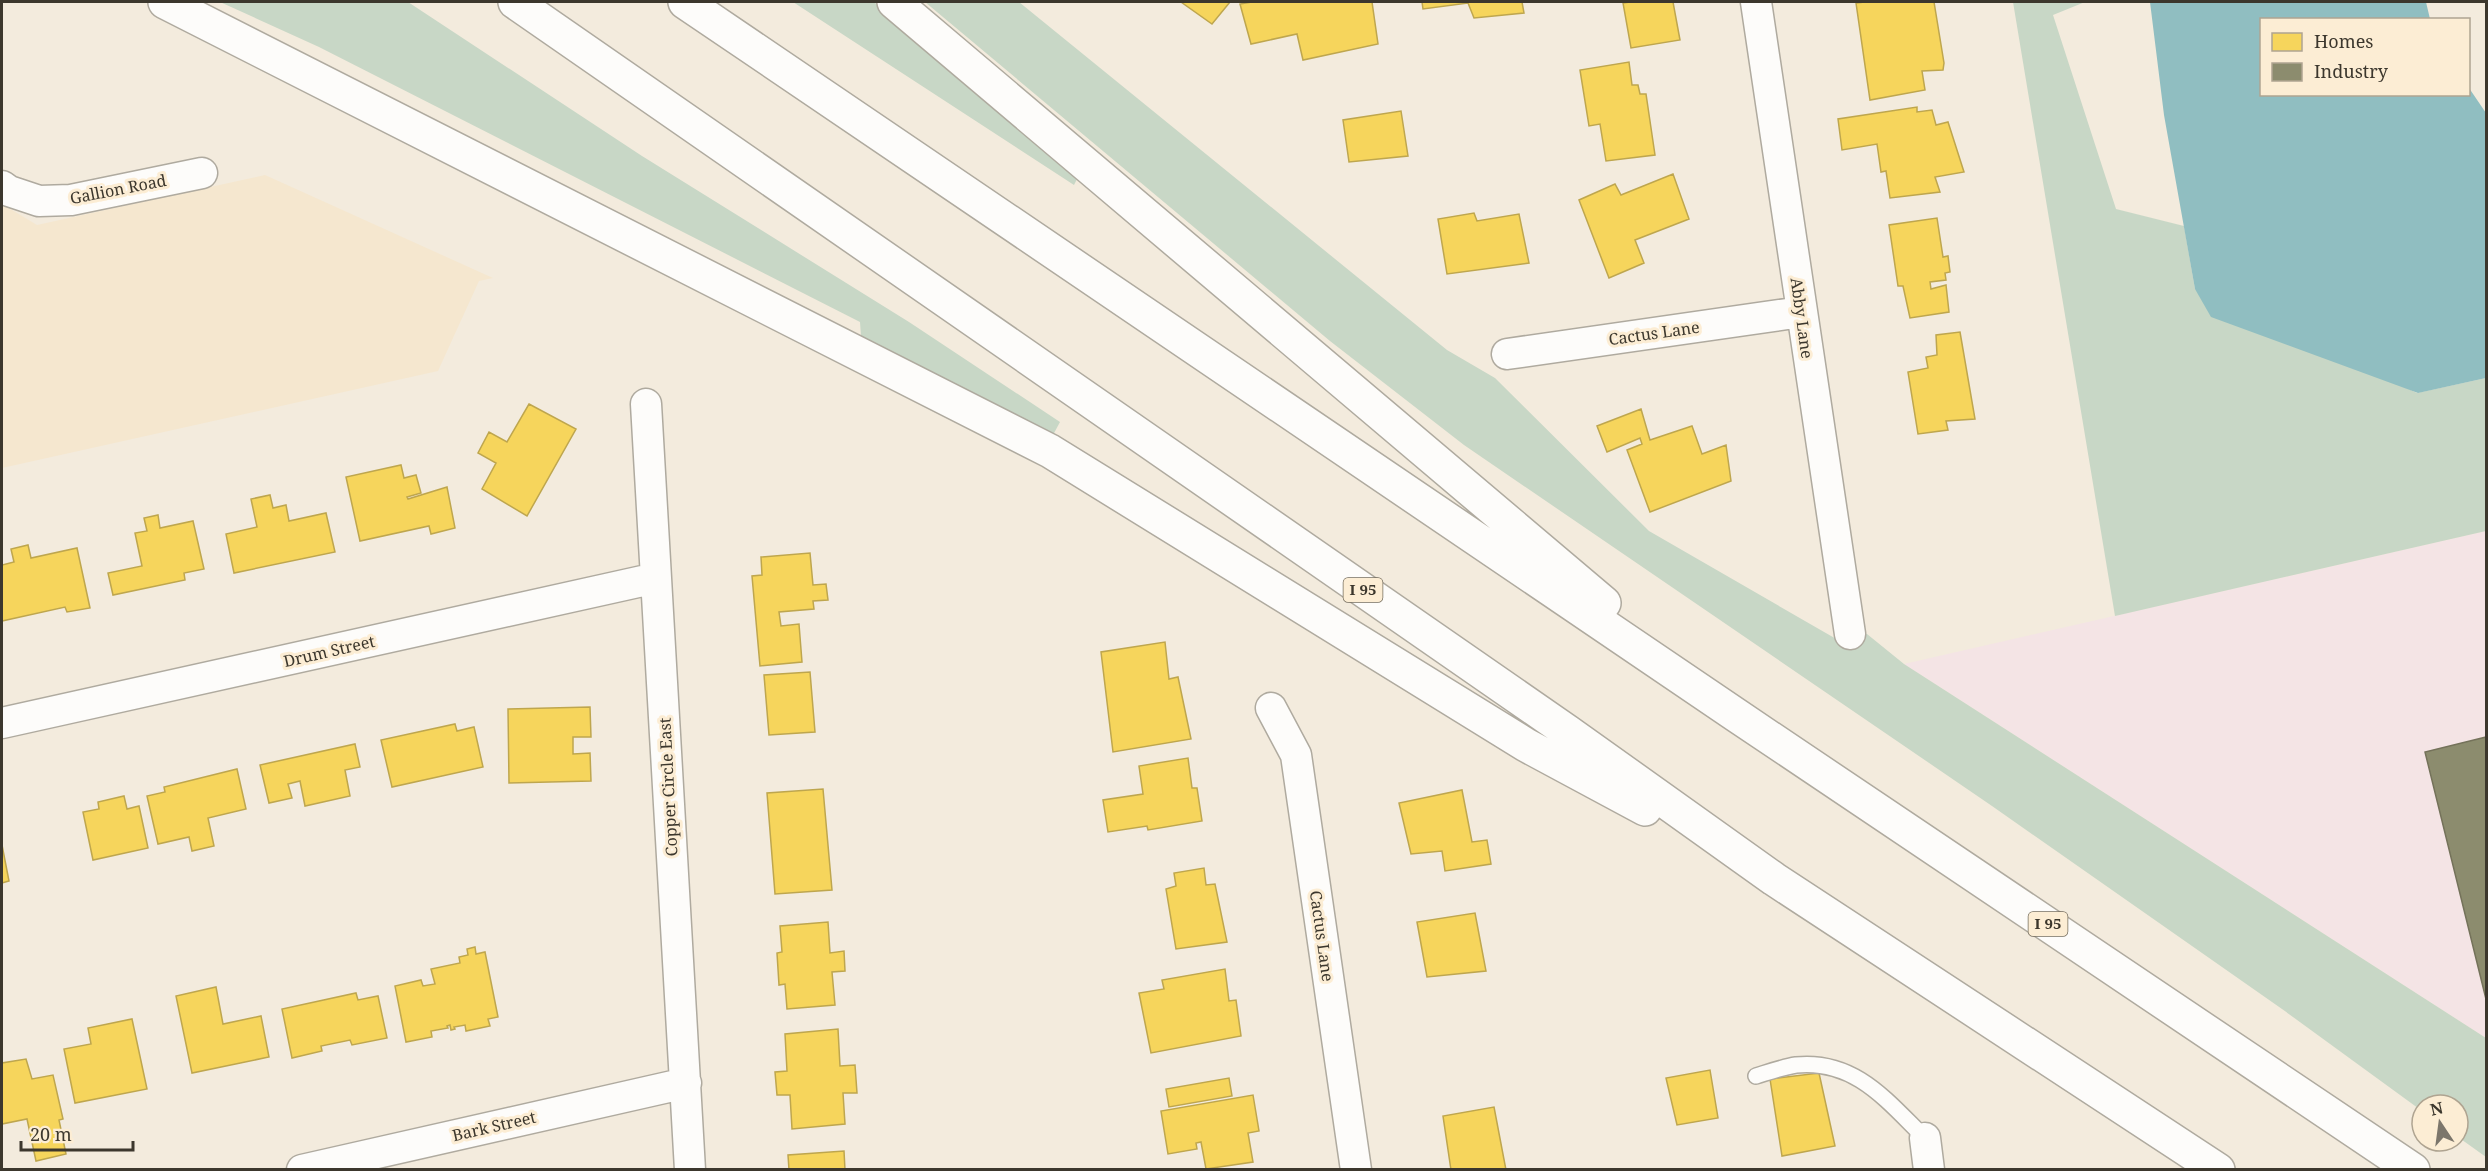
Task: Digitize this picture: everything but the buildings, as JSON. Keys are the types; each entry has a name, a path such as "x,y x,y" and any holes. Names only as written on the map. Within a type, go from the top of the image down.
{"highway":[{"path":"165,2 1050,451 1526,745 1774,879"},
{"name":"I 95","path":"515,2 1558,726 1774,879 2218,1170"},
{"name":"I 95","path":"685,2 1736,715 2413,1170"},
{"path":"894,2 1736,715"}],"street":[{"name":"Abby Lane","path":"1756,2 1800,312 1850,634"},
{"name":"Gallion Road","path":"2,186 9,191 39,201 71,200 202,173"},
{"name":"Cactus Lane","path":"1507,354 1800,312"},
{"name":"Copper Circle East","path":"646,404 690,1170"},
{"name":"Drum Street","path":"2,723 656,578"},
{"name":"Cactus Lane","path":"1271,708 1296,755 1356,1170"},
{"name":"Bark Street","path":"302,1170 686,1083"},
{"path":"1925,1138 1929,1170"}],"lane":[{"path":"1756,1076 1796,1065 1834,1066 1871,1085 1925,1138"}],"shaded area":[{"path":"265,175 493,278 479,281 438,371 2,468 2,204 37,225"},
{"path":"2486,531 2486,1038 1904,664"}],"green space":[{"path":"220,2 408,2 642,156 909,322 1060,422 1053,435 861,336 860,322 319,47"},
{"path":"793,2 874,2 1078,177 1074,185"},
{"path":"925,2 1019,2 1447,350 1495,378 1649,531 1838,640 1867,634 1904,664 2486,1038 2486,1157 2470,1146 2470,1093 2410,1093 2410,1102 2282,1009 1992,806 1464,445 1330,341"},
{"path":"2013,2 2085,2 2053,15 2116,209 2184,226 2195,289 2417,393 2486,378 2486,531 2115,616"}],"water":[{"path":"2150,2 2426,2 2430,18 2260,18 2260,96 2470,96 2470,89 2486,113 2486,378 2418,393 2211,317 2195,289 2164,115"}]}
